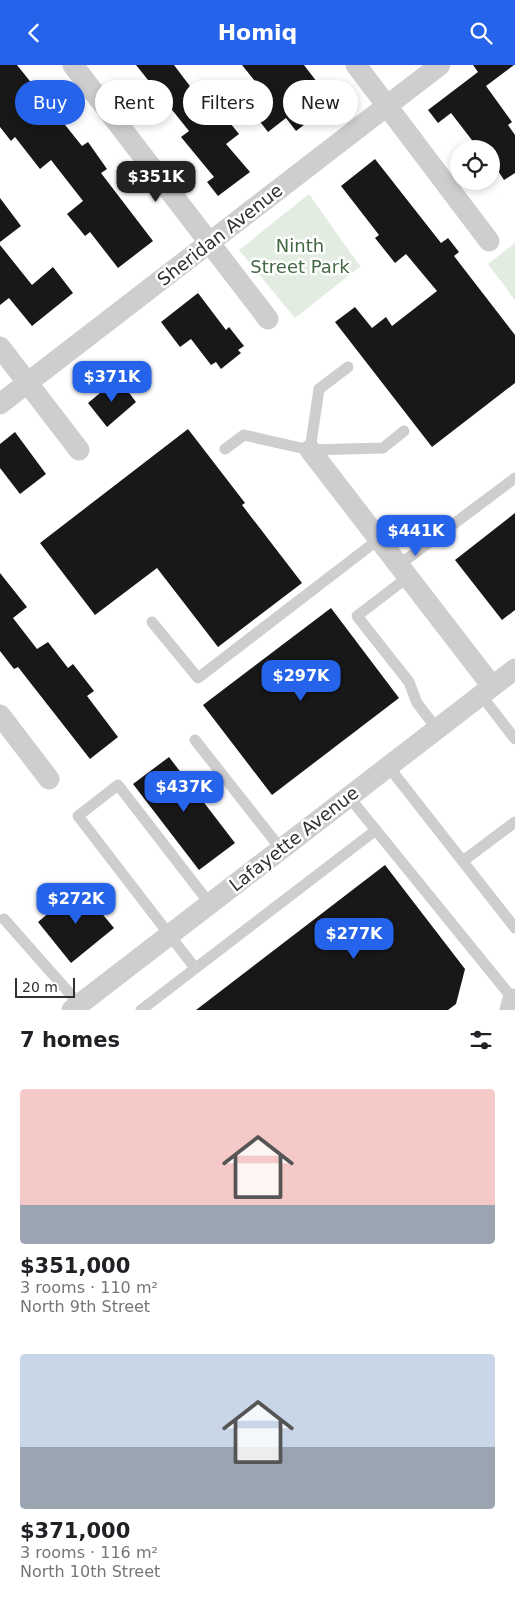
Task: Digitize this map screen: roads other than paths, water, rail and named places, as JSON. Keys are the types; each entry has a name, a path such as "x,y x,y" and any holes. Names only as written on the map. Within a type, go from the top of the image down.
{"street":[{"path":"73,65 268,319"},
{"path":"356,65 489,241"},
{"name":"Sheridan Avenue","path":"0,404 440,65"},
{"path":"0,347 79,450"},
{"path":"310,449 404,571 487,691"},
{"name":"Lafayette Avenue","path":"76,1007 515,669"},
{"path":"0,715 49,779"}],"lane":[{"path":"310,449 319,389 348,367"},
{"path":"225,449 244,435 310,449 383,448 404,431"},
{"path":"437,729 417,703 409,683 358,616 404,571 515,478"},
{"path":"152,622 198,679 379,539"},
{"path":"487,691 515,739"},
{"path":"195,740 281,849"},
{"path":"388,766 515,928"},
{"path":"196,968 78,816 118,785 210,904"},
{"path":"349,797 513,1000"},
{"path":"463,861 515,822"},
{"path":"141,1010 376,830"},
{"path":"4,919 76,1007"}],"park label":[{"name":"Ninth Street Park","path":"300,256"}]}
